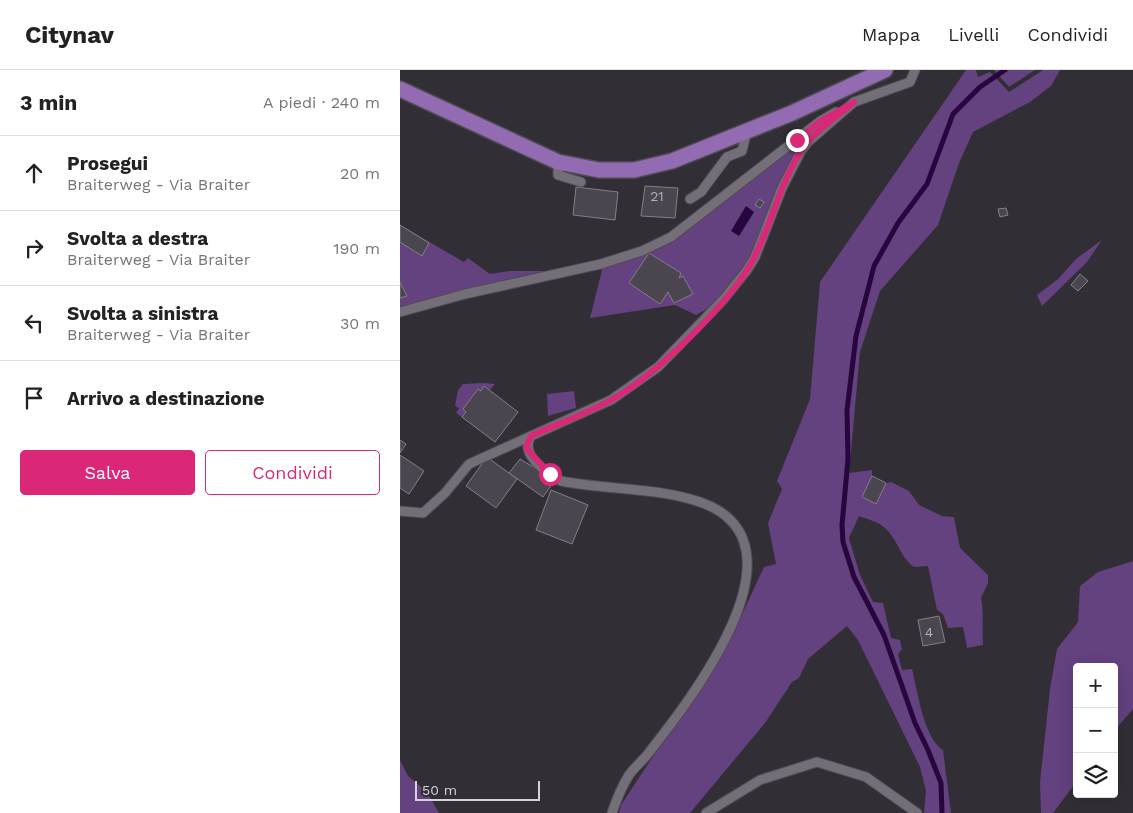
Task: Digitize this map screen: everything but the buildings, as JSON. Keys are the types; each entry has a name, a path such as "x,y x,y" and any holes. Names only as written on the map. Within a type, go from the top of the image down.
{"main road":[{"path":"400,89 558,162 599,170 634,170 672,161 792,113 885,70"}],"lane":[{"path":"400,312 465,294 544,278 642,251 671,237 819,122 854,102 894,87 906,85 914,78 915,70"},
{"path":"400,511 423,513 445,493 469,464 611,400 651,373 688,338 723,300 755,257 782,188 801,151 809,141 854,102"},
{"path":"690,199 701,192 727,157 742,151 747,131"},
{"path":"558,162 558,175 581,182"},
{"path":"531,436 526,448 531,456 550,474 561,480 654,492 700,502 727,516 741,536 746,551 748,573 733,623 704,676 646,756 629,776 612,813"},
{"path":"706,813 760,780 817,762 866,777 917,813"}],"shaded area":[{"path":"966,70 976,70 978,77 990,72 1009,92 1043,70 1060,70 1051,86 1030,102 973,132 959,163 938,225 880,291 860,352 849,473 872,470 872,476 862,497 876,504 886,483 891,482 909,491 919,505 942,516 954,517 960,548 988,575 988,583 981,598 983,645 967,648 963,627 948,628 943,614 937,610 928,566 914,567 905,558 885,528 880,524 859,516 849,538 860,575 873,602 883,603 891,638 900,640 902,649 898,654 902,670 912,669 926,725 936,744 943,750 951,813 924,813 926,791 920,767 858,640 847,626 808,659 799,678 792,682 765,723 690,813 619,813 621,805 731,638 764,567 776,564 768,523 782,489 777,481 810,399 820,282"},
{"path":"994,70 1035,70 1009,87"},
{"path":"819,122 801,151 755,257 723,300 696,315 675,305 590,318 602,270 601,264 671,237"},
{"path":"746,206 754,212 739,236 731,231"},
{"path":"400,225 464,262 468,258 490,274 509,271 543,271 544,278 400,312"},
{"path":"1102,240 1087,262 1042,306 1037,295 1058,279 1076,259"},
{"path":"463,384 495,384 490,390 484,386 481,391 478,389 463,409 466,412 462,417 456,413 459,408 455,406 458,390"},
{"path":"574,391 576,408 548,416 547,394"},
{"path":"1133,561 1133,709 1118,726 1118,663 1073,663 1073,786 1053,813 1041,813 1040,782 1050,689 1057,649 1078,622 1080,586 1098,572"},
{"path":"400,760 408,776 427,792 439,813 400,813"}],"waterway":[{"path":"942,813 941,783 915,723 884,635 854,577 843,542 842,525 848,459 847,410 856,336 874,266 898,223 927,184 953,114 980,87 1005,70"}],"route":[{"path":"550,474 531,456 526,448 531,436 611,400 651,373 688,338 723,300 755,257 782,188 801,151 809,141 854,102 819,122 797,140"}]}
